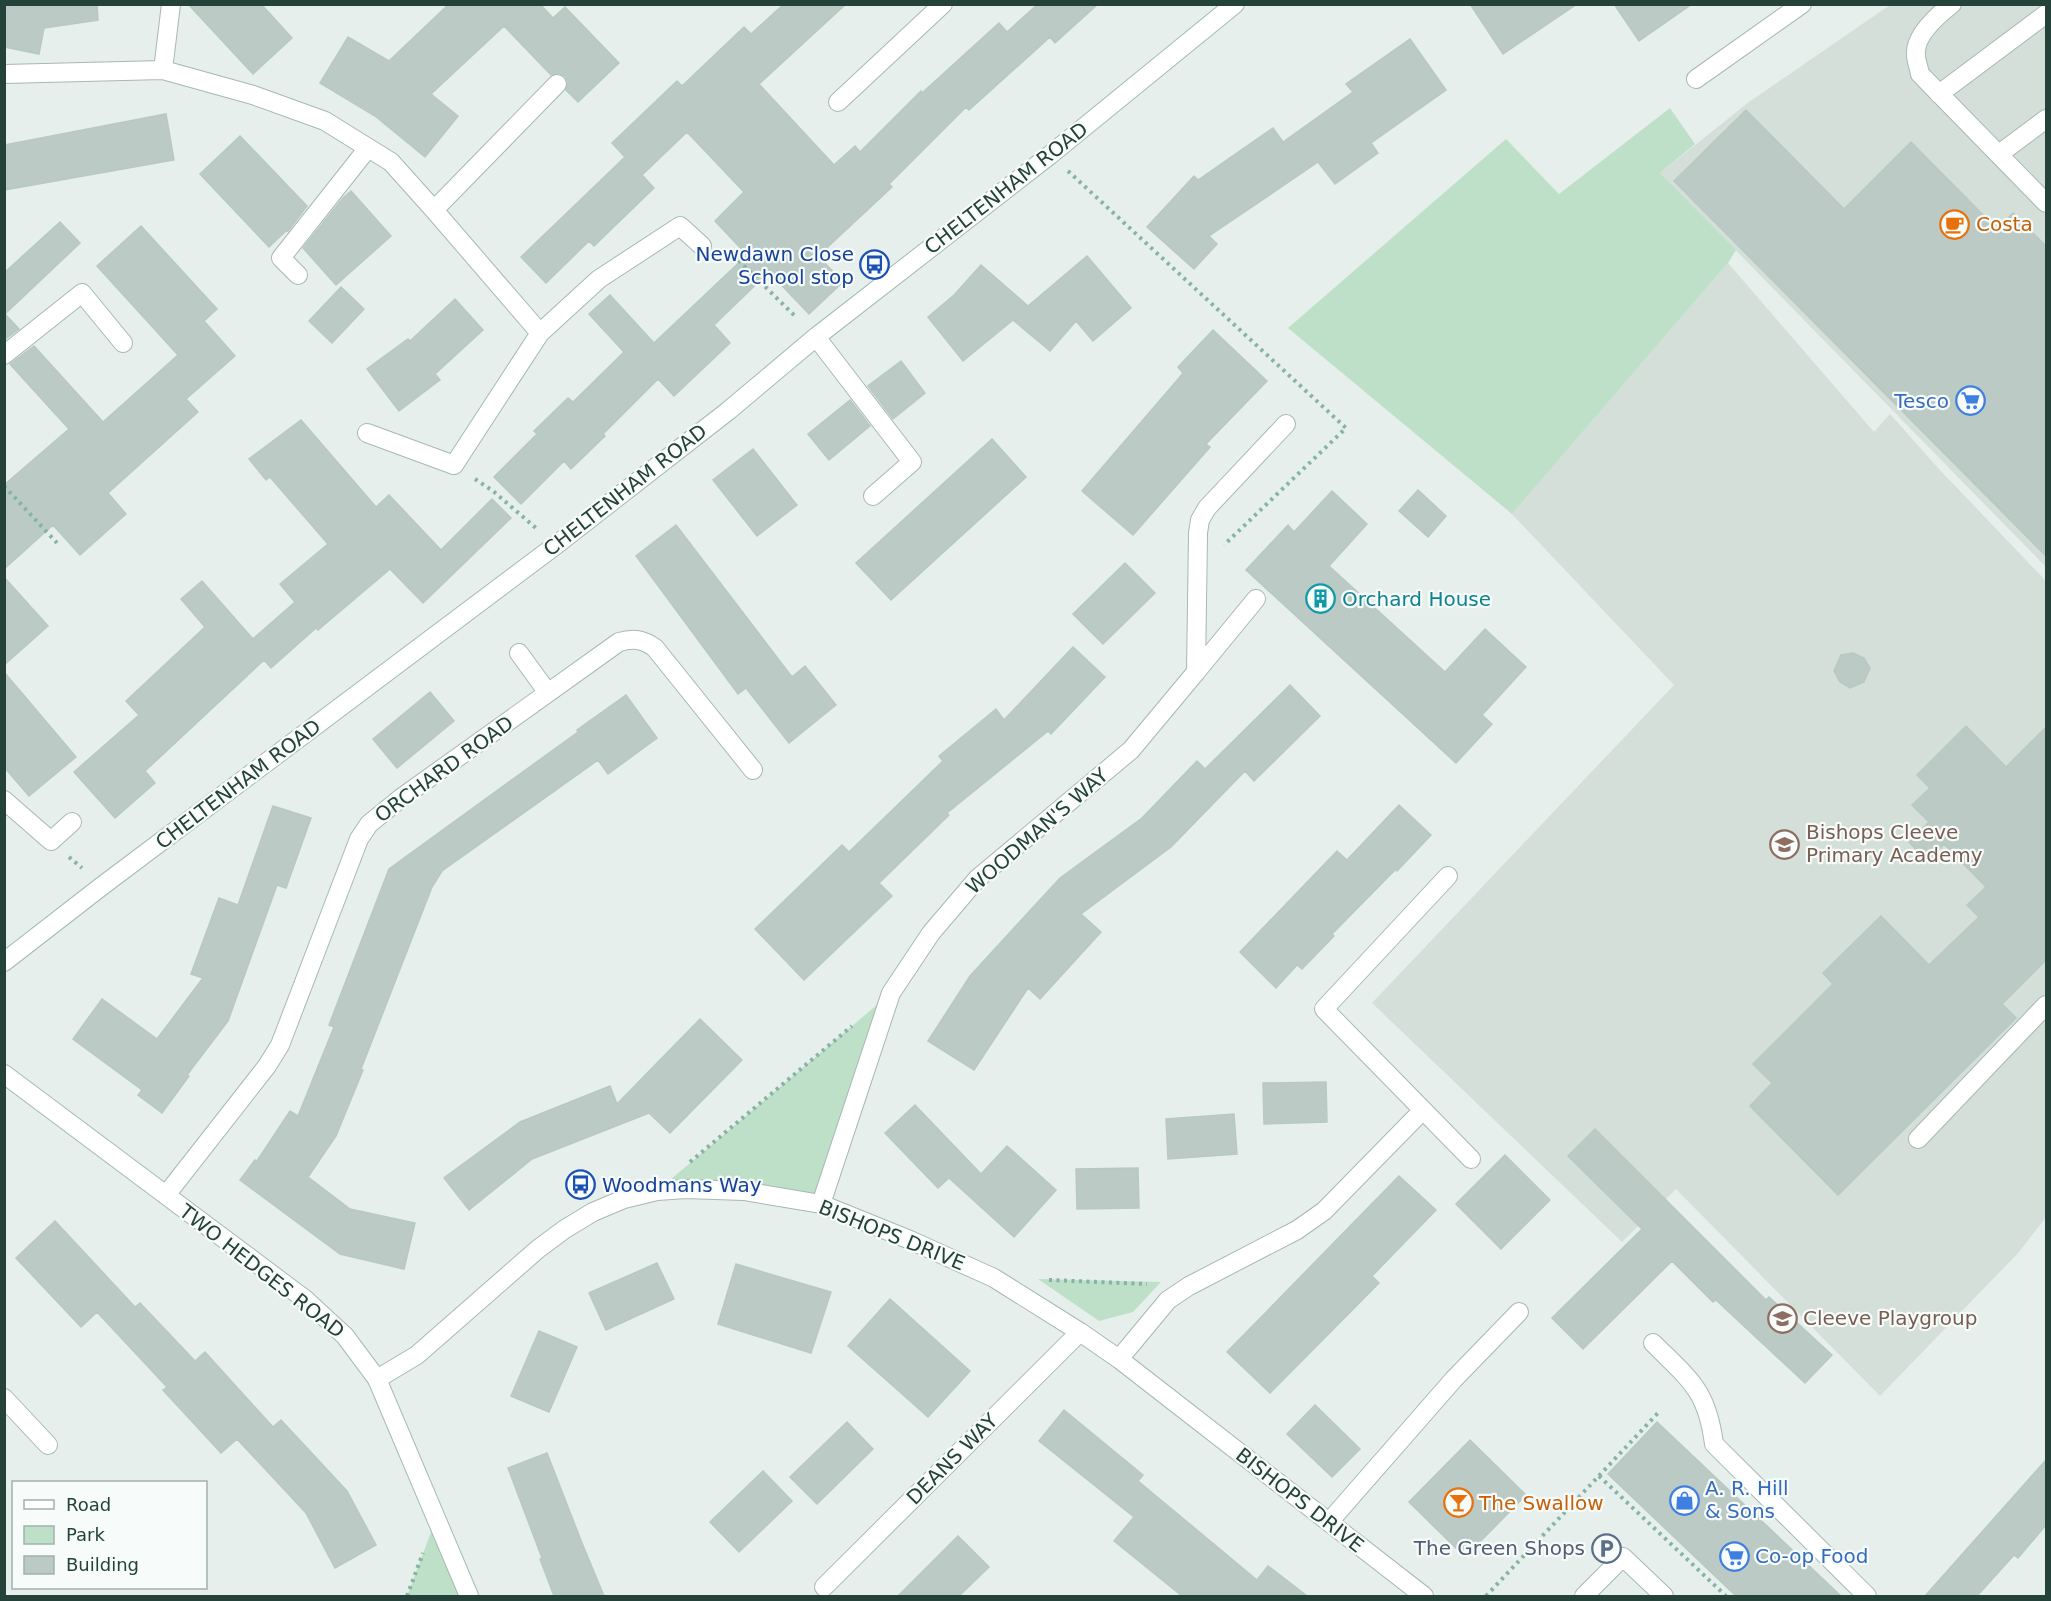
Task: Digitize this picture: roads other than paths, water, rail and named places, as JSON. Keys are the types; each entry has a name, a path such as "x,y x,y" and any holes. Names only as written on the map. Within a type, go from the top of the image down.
{"street":[{"path":"163,70 171,4"},
{"path":"838,102 943,4"},
{"name":"CHELTENHAM ROAD","path":"4,962 556,545 728,411 816,337 1050,155 1235,4"},
{"path":"1696,79 1802,4"},
{"path":"1953,4 1925,30 1915,52 1920,74 2046,203"},
{"path":"1939,94 2046,14"},
{"path":"4,74 163,70 254,95 325,121 391,162 540,333"},
{"path":"434,210 557,84"},
{"path":"1999,154 2046,119"},
{"path":"298,274 281,258 368,148"},
{"path":"367,433 454,465 540,333 599,279 680,226 702,246"},
{"path":"4,355 82,292 123,343"},
{"path":"816,337 912,462 873,496"},
{"path":"1196,672 1200,520 1203,513 1286,424"},
{"name":"WOODMAN'S WAY","path":"821,1204 891,993 931,933 977,879 1131,750 1256,599"},
{"name":"ORCHARD ROAD","path":"166,1195 267,1066 280,1046 351,856 369,824 383,812 619,642 629,639 639,639 655,648 753,770"},
{"path":"519,653 548,693"},
{"path":"4,800 51,841 72,822"},
{"path":"1448,876 1324,1009 1471,1159"},
{"path":"1918,1139 2046,1005"},
{"name":"TWO HEDGES ROAD","path":"4,1074 327,1317 345,1336 377,1379 469,1596"},
{"path":"1119,1359 1168,1300 1190,1286 1297,1230 1324,1211 1424,1110"},
{"name":"BISHOPS DRIVE","path":"377,1379 417,1355 565,1229 593,1212 624,1199 657,1191 715,1189 744,1191 821,1204 910,1240 994,1278 1080,1332 1119,1359 1424,1596"},
{"path":"1329,1522 1454,1379 1519,1312"},
{"name":"DEANS WAY","path":"824,1587 1080,1332"},
{"path":"1653,1343 1695,1385 1704,1400 1712,1427 1714,1444 1867,1596"},
{"path":"4,1398 48,1445"},
{"path":"1584,1596 1623,1557 1664,1596"}],"place":[{"name":"Costa","path":"1955,224"},
{"name":"Newdawn Close School stop","path":"875,265"},
{"name":"Tesco","path":"1970,401"},
{"name":"Orchard House","path":"1321,599"},
{"name":"Bishops Cleeve Primary Academy","path":"1785,844"},
{"name":"Woodmans Way","path":"581,1185"},
{"name":"Cleeve Playgroup","path":"1782,1318"},
{"name":"A. R. Hill & Sons","path":"1684,1500"},
{"name":"The Swallow","path":"1458,1503"},
{"name":"The Green Shops","path":"1606,1548"},
{"name":"Co-op Food","path":"1734,1556"}]}
